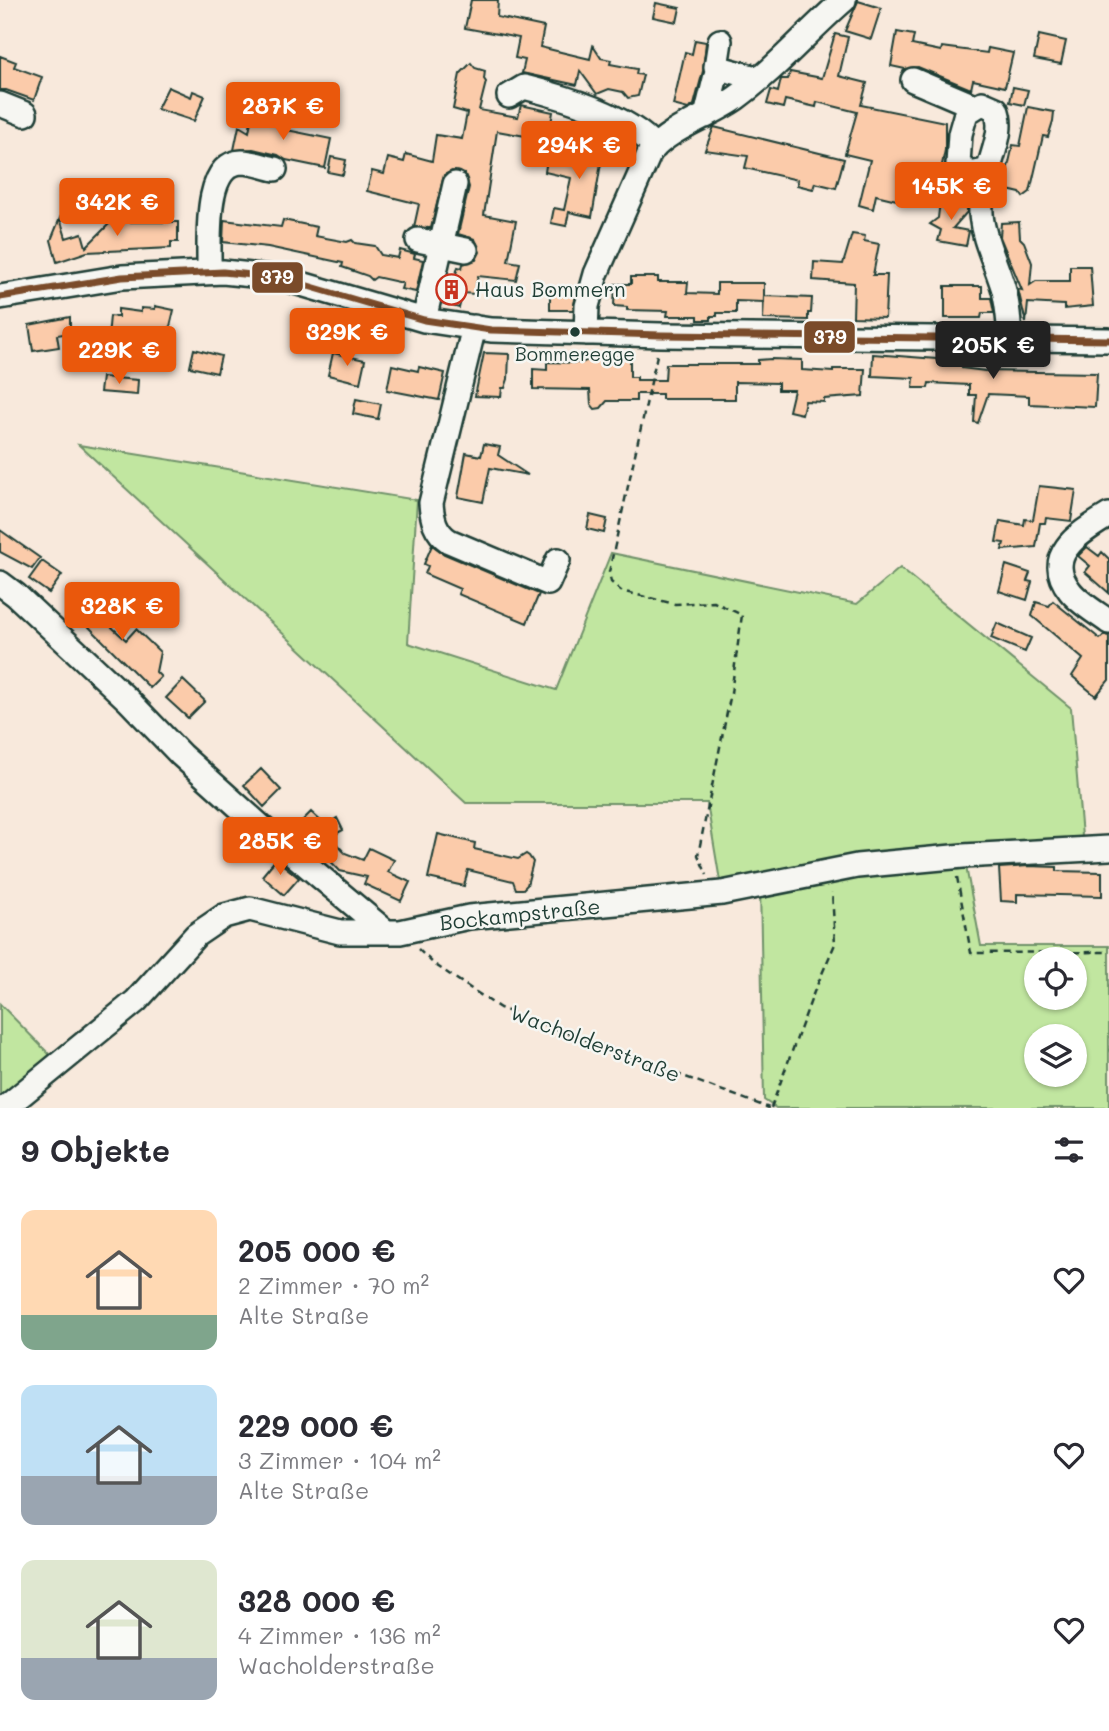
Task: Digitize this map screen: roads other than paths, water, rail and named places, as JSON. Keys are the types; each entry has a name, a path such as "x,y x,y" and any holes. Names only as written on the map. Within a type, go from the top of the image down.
{"street":[{"path":"586,333 587,306 596,274 642,164 654,147 760,79 844,0"},
{"path":"706,116 718,67 720,41"},
{"path":"718,67 760,79"},
{"path":"913,80 974,106 989,104 996,109 1000,118 980,196 979,213 1004,289 1010,340"},
{"path":"509,96 524,87 571,99 644,134 654,147"},
{"path":"0,104 25,114"},
{"path":"974,106 962,121 958,164 970,174 985,171 989,167"},
{"path":"209,272 215,180 237,163 275,169"},
{"path":"425,320 455,184"},
{"path":"418,240 467,250"},
{"path":"0,297 122,277 209,272 281,278 425,320 474,327 662,335 1109,340"},
{"path":"474,327 431,503 437,530 449,541 548,583 558,560"},
{"path":"1109,515 1068,544 1060,573 1070,592 1109,622"},
{"path":"0,583 108,681 181,755 238,806 393,932"},
{"name":"Bockampstraße","path":"5,1108 136,1001 196,935 224,916 250,909 340,932 393,932 469,917 714,894 831,870 953,856 1109,848"}],"place":[{"name":"Haus Bommern","path":"452,290"},
{"name":"Bommeregge","path":"575,332"}]}
